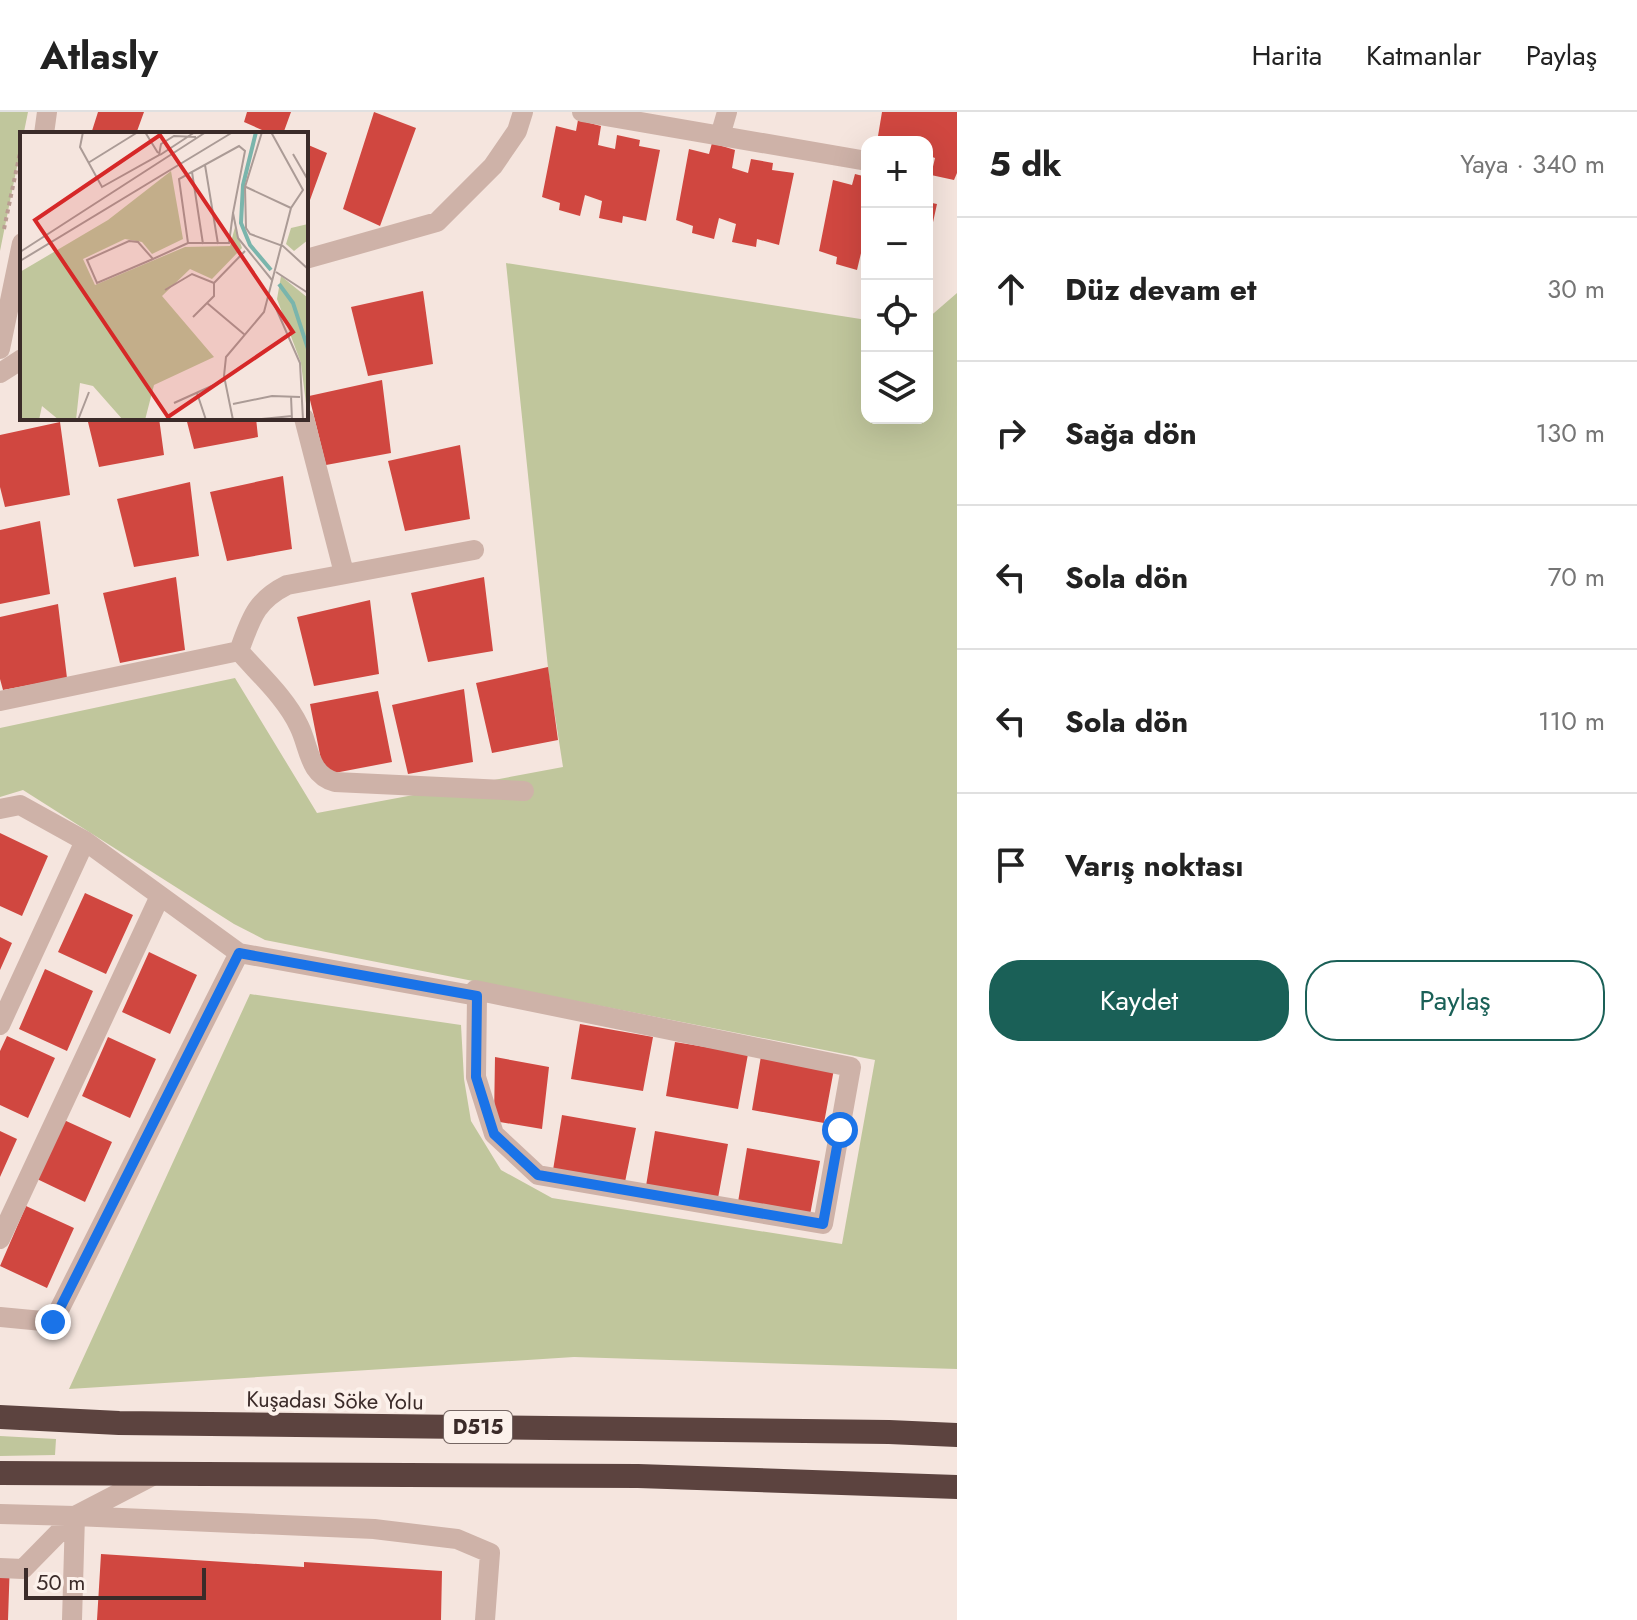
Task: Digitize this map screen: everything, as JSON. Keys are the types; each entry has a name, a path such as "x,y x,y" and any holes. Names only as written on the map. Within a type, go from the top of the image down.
{"highway":[{"name":"Kuşadası Söke Yolu","path":"0,1417 119,1423 957,1435"},
{"name":"D515","path":"0,1473 638,1476 957,1487"}],"street":[{"path":"44,132 47,112"},
{"path":"308,258 437,222 493,166 517,131 523,112"},
{"path":"582,112 861,160"},
{"path":"720,136 727,112"},
{"path":"0,349 13,240"},
{"path":"0,373 20,360"},
{"path":"305,420 344,573"},
{"path":"239,651 254,610 275,591 300,581 474,550"},
{"path":"0,701 239,651"},
{"path":"239,651 295,718 310,759 325,779 524,791"},
{"path":"0,809 20,805 85,841 239,953 476,993 851,1067 823,1224 538,1175 494,1134 476,1077 476,993"},
{"path":"0,1025 85,841"},
{"path":"0,1239 160,896"},
{"path":"0,1317 53,1322 239,953"},
{"path":"0,1568 23,1569 75,1516 154,1475"},
{"path":"0,1514 374,1529 457,1539 490,1553 485,1620"},
{"path":"72,1620 75,1516"}],"path":[{"path":"13,240 20,165"}],"green space":[{"path":"0,112 28,112 24,132 20,132 20,152 0,251"},
{"path":"506,263 861,319 861,424 933,424 933,314 957,293 957,1369 574,1357 69,1389 250,994 461,1025 464,1079 471,1121 501,1170 552,1198 842,1244 875,1060 265,940 234,924 23,790 0,797 0,728 235,678 317,813 563,767 549,677"},
{"path":"0,1436 56,1439 55,1455 0,1456"}],"building":[{"path":"98,112 144,112 137,132 92,132"},
{"path":"247,112 291,112 284,132 266,132 244,122"},
{"path":"374,112 416,128 380,226 343,209"},
{"path":"882,112 957,112 957,173 954,180 933,175 933,136 878,136"},
{"path":"578,120 601,126 598,145 615,149 617,135 640,140 639,146 660,150 646,221 623,216 622,223 599,218 602,201 585,195 580,216 559,210 560,203 542,197 556,126 576,131"},
{"path":"712,143 735,150 732,168 748,173 751,159 773,163 772,170 794,173 779,245 757,239 756,247 732,242 736,224 719,218 714,239 692,233 693,226 676,220 689,149 709,154"},
{"path":"308,145 327,153 308,205"},
{"path":"855,174 861,176 861,253 857,270 836,264 837,257 819,251 833,180 852,185"},
{"path":"423,291 433,364 368,376 351,307"},
{"path":"382,380 391,453 326,465 309,396"},
{"path":"87,420 159,420 164,455 99,467"},
{"path":"187,420 256,420 258,437 194,449"},
{"path":"60,422 70,495 5,507 0,487 0,435"},
{"path":"460,445 470,519 405,531 388,461"},
{"path":"283,476 292,549 227,561 210,492"},
{"path":"190,482 199,556 134,567 117,499"},
{"path":"40,521 50,594 0,604 0,530"},
{"path":"176,577 185,650 120,663 103,593"},
{"path":"484,577 493,651 428,662 411,593"},
{"path":"370,600 379,674 314,686 297,617"},
{"path":"58,604 67,678 3,690 0,679 0,617"},
{"path":"548,667 558,740 492,753 476,683"},
{"path":"464,689 473,762 408,774 392,705"},
{"path":"378,691 392,762 324,775 310,704"},
{"path":"0,833 48,856 22,916 0,906"},
{"path":"85,893 133,915 106,974 58,952"},
{"path":"0,937 12,943 0,970"},
{"path":"149,952 197,975 170,1034 122,1012"},
{"path":"45,969 93,991 67,1051 19,1029"},
{"path":"580,1024 653,1037 643,1091 571,1079"},
{"path":"7,1036 55,1058 28,1118 0,1105 0,1051"},
{"path":"108,1037 156,1059 130,1118 82,1096"},
{"path":"675,1042 748,1054 738,1109 666,1096"},
{"path":"761,1056 834,1069 824,1123 752,1110"},
{"path":"495,1057 549,1067 542,1129 494,1121"},
{"path":"562,1115 636,1128 625,1182 553,1170"},
{"path":"64,1120 112,1142 85,1202 37,1179"},
{"path":"0,1131 17,1139 0,1177"},
{"path":"655,1131 728,1144 718,1198 646,1186"},
{"path":"747,1148 820,1161 810,1215 738,1202"},
{"path":"26,1206 74,1228 47,1288 0,1266"},
{"path":"101,1554 304,1567 304,1562 442,1571 441,1620 97,1620"},
{"path":"0,1559 10,1560 8,1620 0,1620"}],"route":[{"path":"53,1322 239,953 477,996 476,1077 494,1134 538,1175 823,1224 840,1130"}]}
